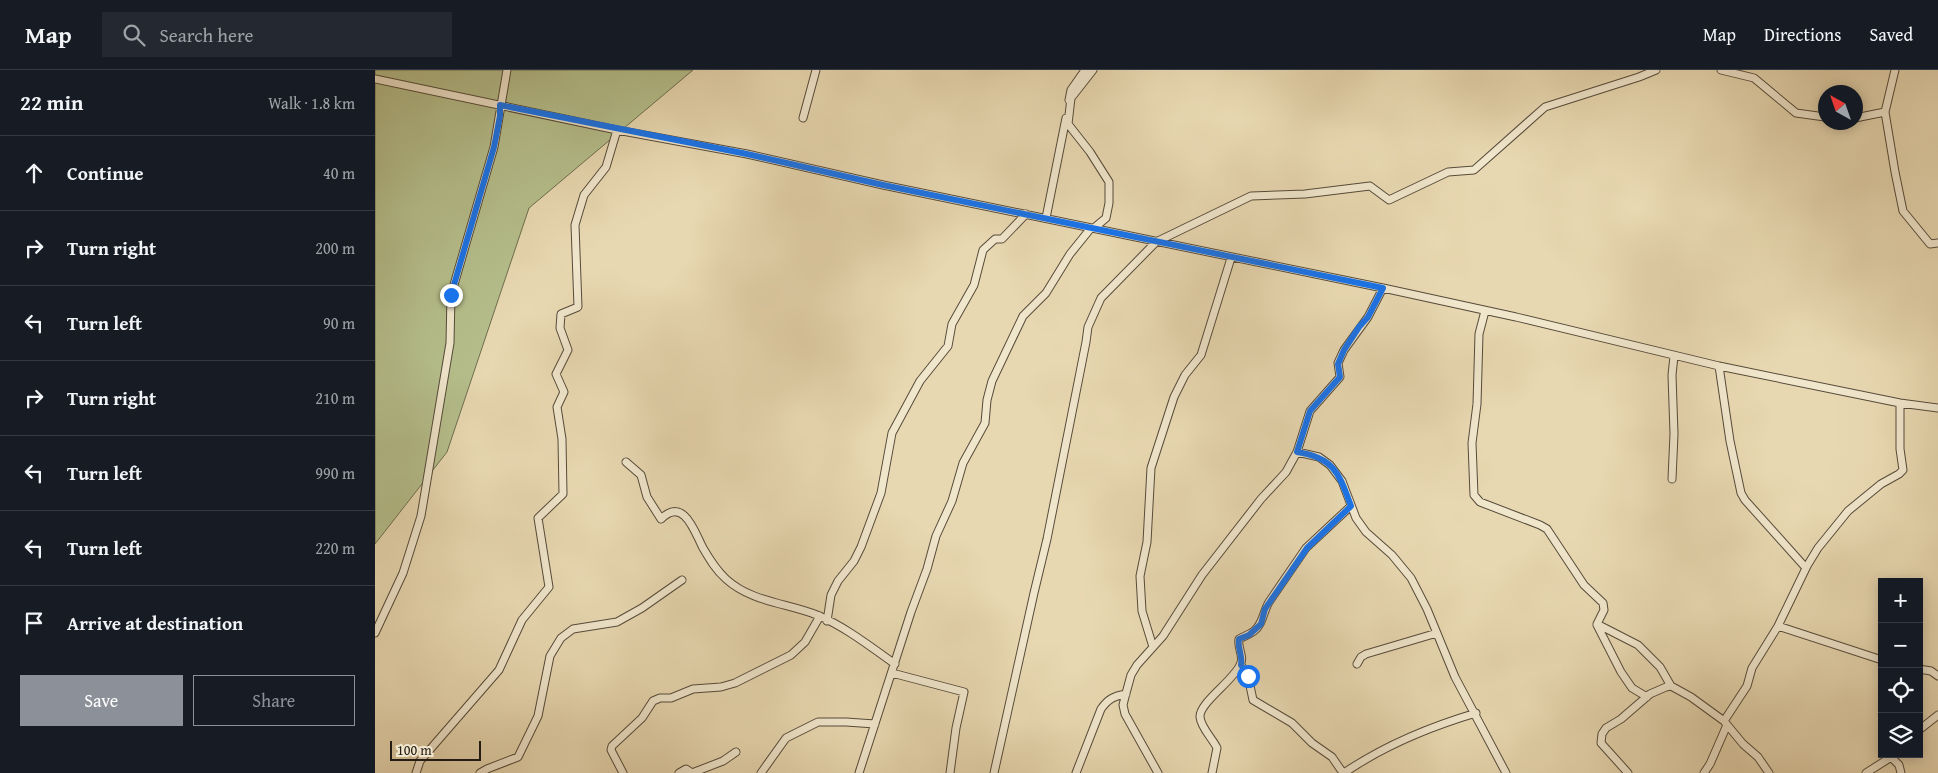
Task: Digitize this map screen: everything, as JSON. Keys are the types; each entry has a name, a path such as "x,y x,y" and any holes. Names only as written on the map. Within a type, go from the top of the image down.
{"street":[{"path":"375,633 403,572 421,516 450,343 451,295 494,147 507,70"},
{"path":"803,118 816,70"},
{"path":"1046,218 1071,90 1085,70"},
{"path":"859,773 927,569 936,536 952,501 963,463 981,431 992,381 1016,327 1023,316 1046,292 1071,254 1092,228 1106,218 1109,203 1109,182 1090,152 1068,124 1071,98 1093,70"},
{"path":"994,773 1033,593 1049,529 1088,327 1101,298 1156,242 1251,196 1305,194 1370,186 1389,200 1448,172 1474,170 1545,108 1657,70"},
{"path":"1721,70 1754,78 1796,113 1818,116"},
{"path":"1895,70 1885,112 1903,211 1930,244 1938,243"},
{"path":"375,79 617,130 747,154 830,174 1383,288 1674,356 1899,404 1938,408"},
{"path":"1863,116 1885,112"},
{"path":"416,773 420,761 499,670 522,620 549,587 538,518 563,494 562,439 557,407 563,392 556,374 568,350 560,328 561,314 578,307 575,225 584,195 606,167 617,130"},
{"path":"827,620 831,595 838,581 854,561 881,493 892,433 915,387 948,346 952,324 974,286 983,250 995,239 1002,239 1025,214"},
{"path":"1153,647 1142,611 1140,576 1147,542 1151,468 1174,398 1185,374 1201,355 1231,258"},
{"path":"1158,773 1125,714 1123,705 1131,676 1137,665 1176,618 1207,569 1261,499 1283,477 1297,452 1310,411 1340,377 1338,364 1344,350 1368,317 1383,288"},
{"path":"1485,311 1479,334 1477,404 1472,443 1474,495 1480,502 1540,524 1547,529 1584,585 1603,603 1604,610 1597,624"},
{"path":"1672,479 1674,434 1672,375 1674,356"},
{"path":"1719,366 1730,441 1741,493 1745,500 1806,568"},
{"path":"1704,773 1710,764 1726,723 1747,686 1752,668 1778,626 1806,568 1818,548 1848,511 1873,490 1903,470 1900,449 1899,404"},
{"path":"1297,452 1319,457 1330,464 1342,481 1356,518 1366,532 1392,555 1411,578 1455,677 1476,713 1506,773"},
{"path":"626,462 641,475 647,497 661,519 667,513 678,512 686,517 694,526 702,546 717,572 734,586 747,594 820,616 895,664"},
{"path":"1212,773 1216,761 1217,748 1202,722 1200,717 1201,711 1206,703 1233,677 1241,665 1239,639 1249,635 1261,624 1265,609 1307,548 1351,506"},
{"path":"480,773 518,757 538,716 550,656 561,638 573,629 617,622 643,608 682,580"},
{"path":"623,773 611,750 612,746 642,718 653,701 660,698 671,698 700,687 721,687 775,665 800,648 820,616"},
{"path":"1597,624 1639,644 1660,667 1671,686 1691,697 1726,723 1743,744 1758,757 1769,773"},
{"path":"1597,624 1621,672 1632,688 1647,697"},
{"path":"1778,626 1878,659"},
{"path":"1357,664 1365,654 1437,633"},
{"path":"1241,665 1248,676 1253,700 1292,723 1312,743 1332,757 1344,773 1378,752 1418,732 1476,713"},
{"path":"1923,670 1931,671 1938,676"},
{"path":"892,673 964,692 956,728 950,773"},
{"path":"1628,773 1601,743 1601,737 1606,728 1621,719 1647,697 1657,690 1671,686"},
{"path":"1076,773 1101,709 1114,696 1126,694"},
{"path":"1923,727 1938,715"},
{"path":"761,773 783,741 815,723 820,721 875,724"},
{"path":"679,773 683,769 692,773 723,761 736,752"},
{"path":"1866,773 1891,758"},
{"path":"1895,758 1901,773"}],"green space":[{"path":"375,70 693,70 529,208 447,452 375,544"}],"route":[{"path":"451,295 494,147 500,116 500,105 617,130 747,154 821,172 1383,288 1368,317 1344,350 1338,364 1340,377 1314,404 1310,411 1297,452 1319,457 1330,464 1342,481 1351,506 1307,548 1265,609 1261,624 1255,631 1239,639 1241,665 1248,676"}]}
